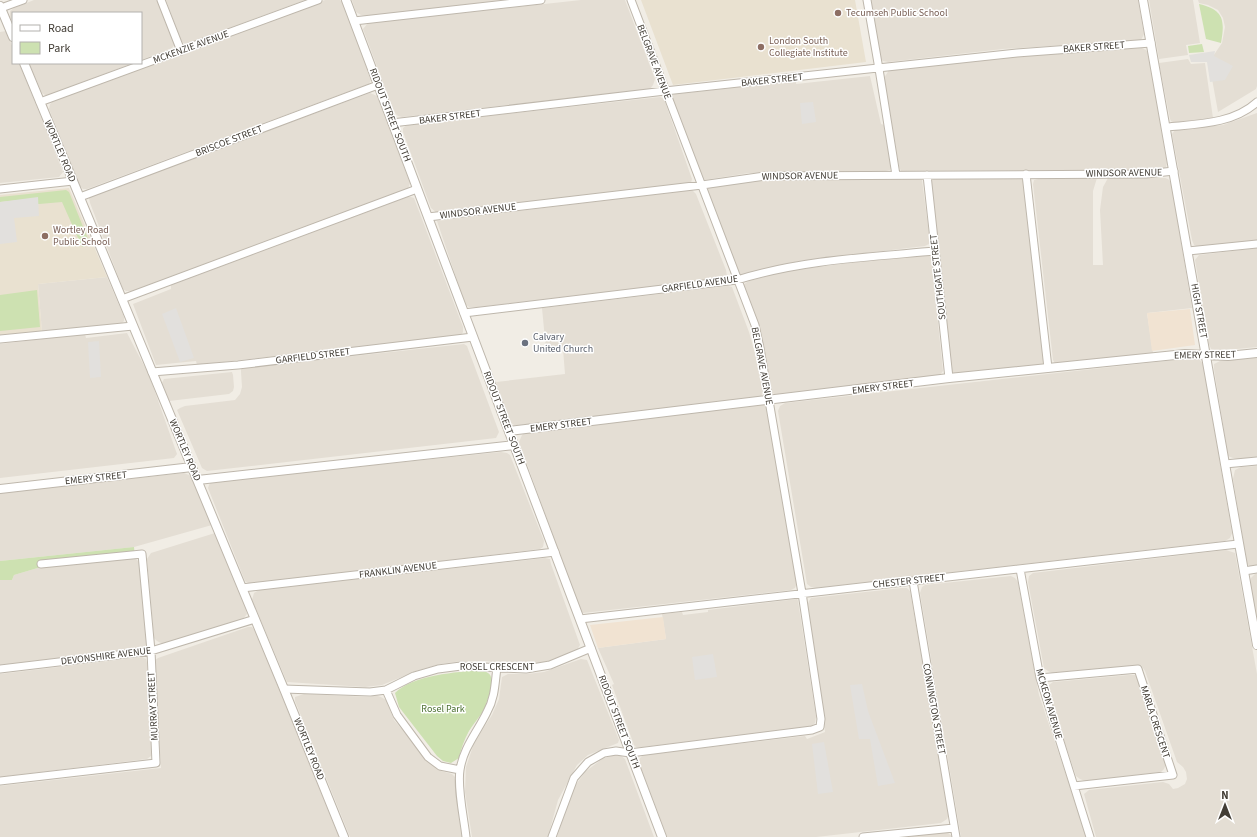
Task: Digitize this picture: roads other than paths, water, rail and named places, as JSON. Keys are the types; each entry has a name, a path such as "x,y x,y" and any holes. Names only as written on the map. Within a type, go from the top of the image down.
{"street":[{"path":"12,36 3,22 0,7 23,0"},
{"path":"161,0 181,51"},
{"name":"MCKENZIE AVENUE","path":"40,102 318,0"},
{"name":"RIDOUT STREET SOUTH","path":"346,0 662,837"},
{"path":"354,21 541,0"},
{"name":"BELGRAVE AVENUE","path":"630,753 812,730 820,727 821,718 802,594 760,348 754,325 631,0"},
{"path":"867,0 896,175"},
{"name":"HIGH STREET","path":"1143,0 1167,127 1238,544 1257,645"},
{"name":"BAKER STREET","path":"392,123 665,91 1018,53 1151,43"},
{"name":"WORTLEY ROAD","path":"24,64 198,480 344,837"},
{"name":"BRISCOE STREET","path":"80,197 378,84"},
{"path":"1235,116 1250,109 1257,102"},
{"path":"1167,127 1218,121 1257,108"},
{"name":"WINDSOR AVENUE","path":"428,217 702,185 764,176 1146,174 1174,171"},
{"path":"1026,174 1048,368"},
{"name":"SOUTHGATE STREET","path":"927,175 950,378"},
{"path":"0,189 73,181"},
{"path":"122,299 417,189"},
{"path":"1188,251 1257,244"},
{"name":"GARFIELD AVENUE","path":"464,313 737,280 756,274 798,265 935,250"},
{"path":"0,339 133,326"},
{"name":"GARFIELD STREET","path":"152,372 238,365 473,337"},
{"name":"EMERY STREET","path":"509,432 950,378 1185,354 1228,356 1257,353"},
{"path":"198,480 514,444"},
{"path":"1225,464 1257,461"},
{"name":"EMERY STREET","path":"0,489 192,467"},
{"name":"CHESTER STREET","path":"580,619 1238,544"},
{"name":"FRANKLIN AVENUE","path":"242,588 555,552"},
{"name":"MURRAY STREET","path":"0,781 156,762 150,651 142,554 41,564"},
{"name":"MCKEON AVENUE","path":"1020,569 1040,678 1090,837"},
{"path":"1244,570 1257,569"},
{"name":"CONNINGTON STREET","path":"913,581 956,837"},
{"name":"DEVONSHIRE AVENUE","path":"0,669 150,651 255,619"},
{"name":"ROSEL CRESCENT","path":"284,689 370,692 386,690 414,676 438,669 461,666 526,669 550,665 591,648"},
{"path":"466,837 461,796 460,770 471,738 488,712 494,694 497,667"},
{"name":"MARLA CRESCENT","path":"1040,678 1138,668 1173,775 1074,786"},
{"path":"386,690 398,716 428,757 440,766 460,770"},
{"path":"552,837 574,778 588,762 604,753 630,753"},
{"path":"863,837 954,828"}],"place":[{"name":"Tecumseh Public School","path":"838,13"},
{"name":"London South Collegiate Institute","path":"761,47"},
{"name":"Wortley Road Public School","path":"45,236"},
{"name":"Calvary United Church","path":"525,343"}],"park label":[{"name":"Rosel Park","path":"443,709"}]}
